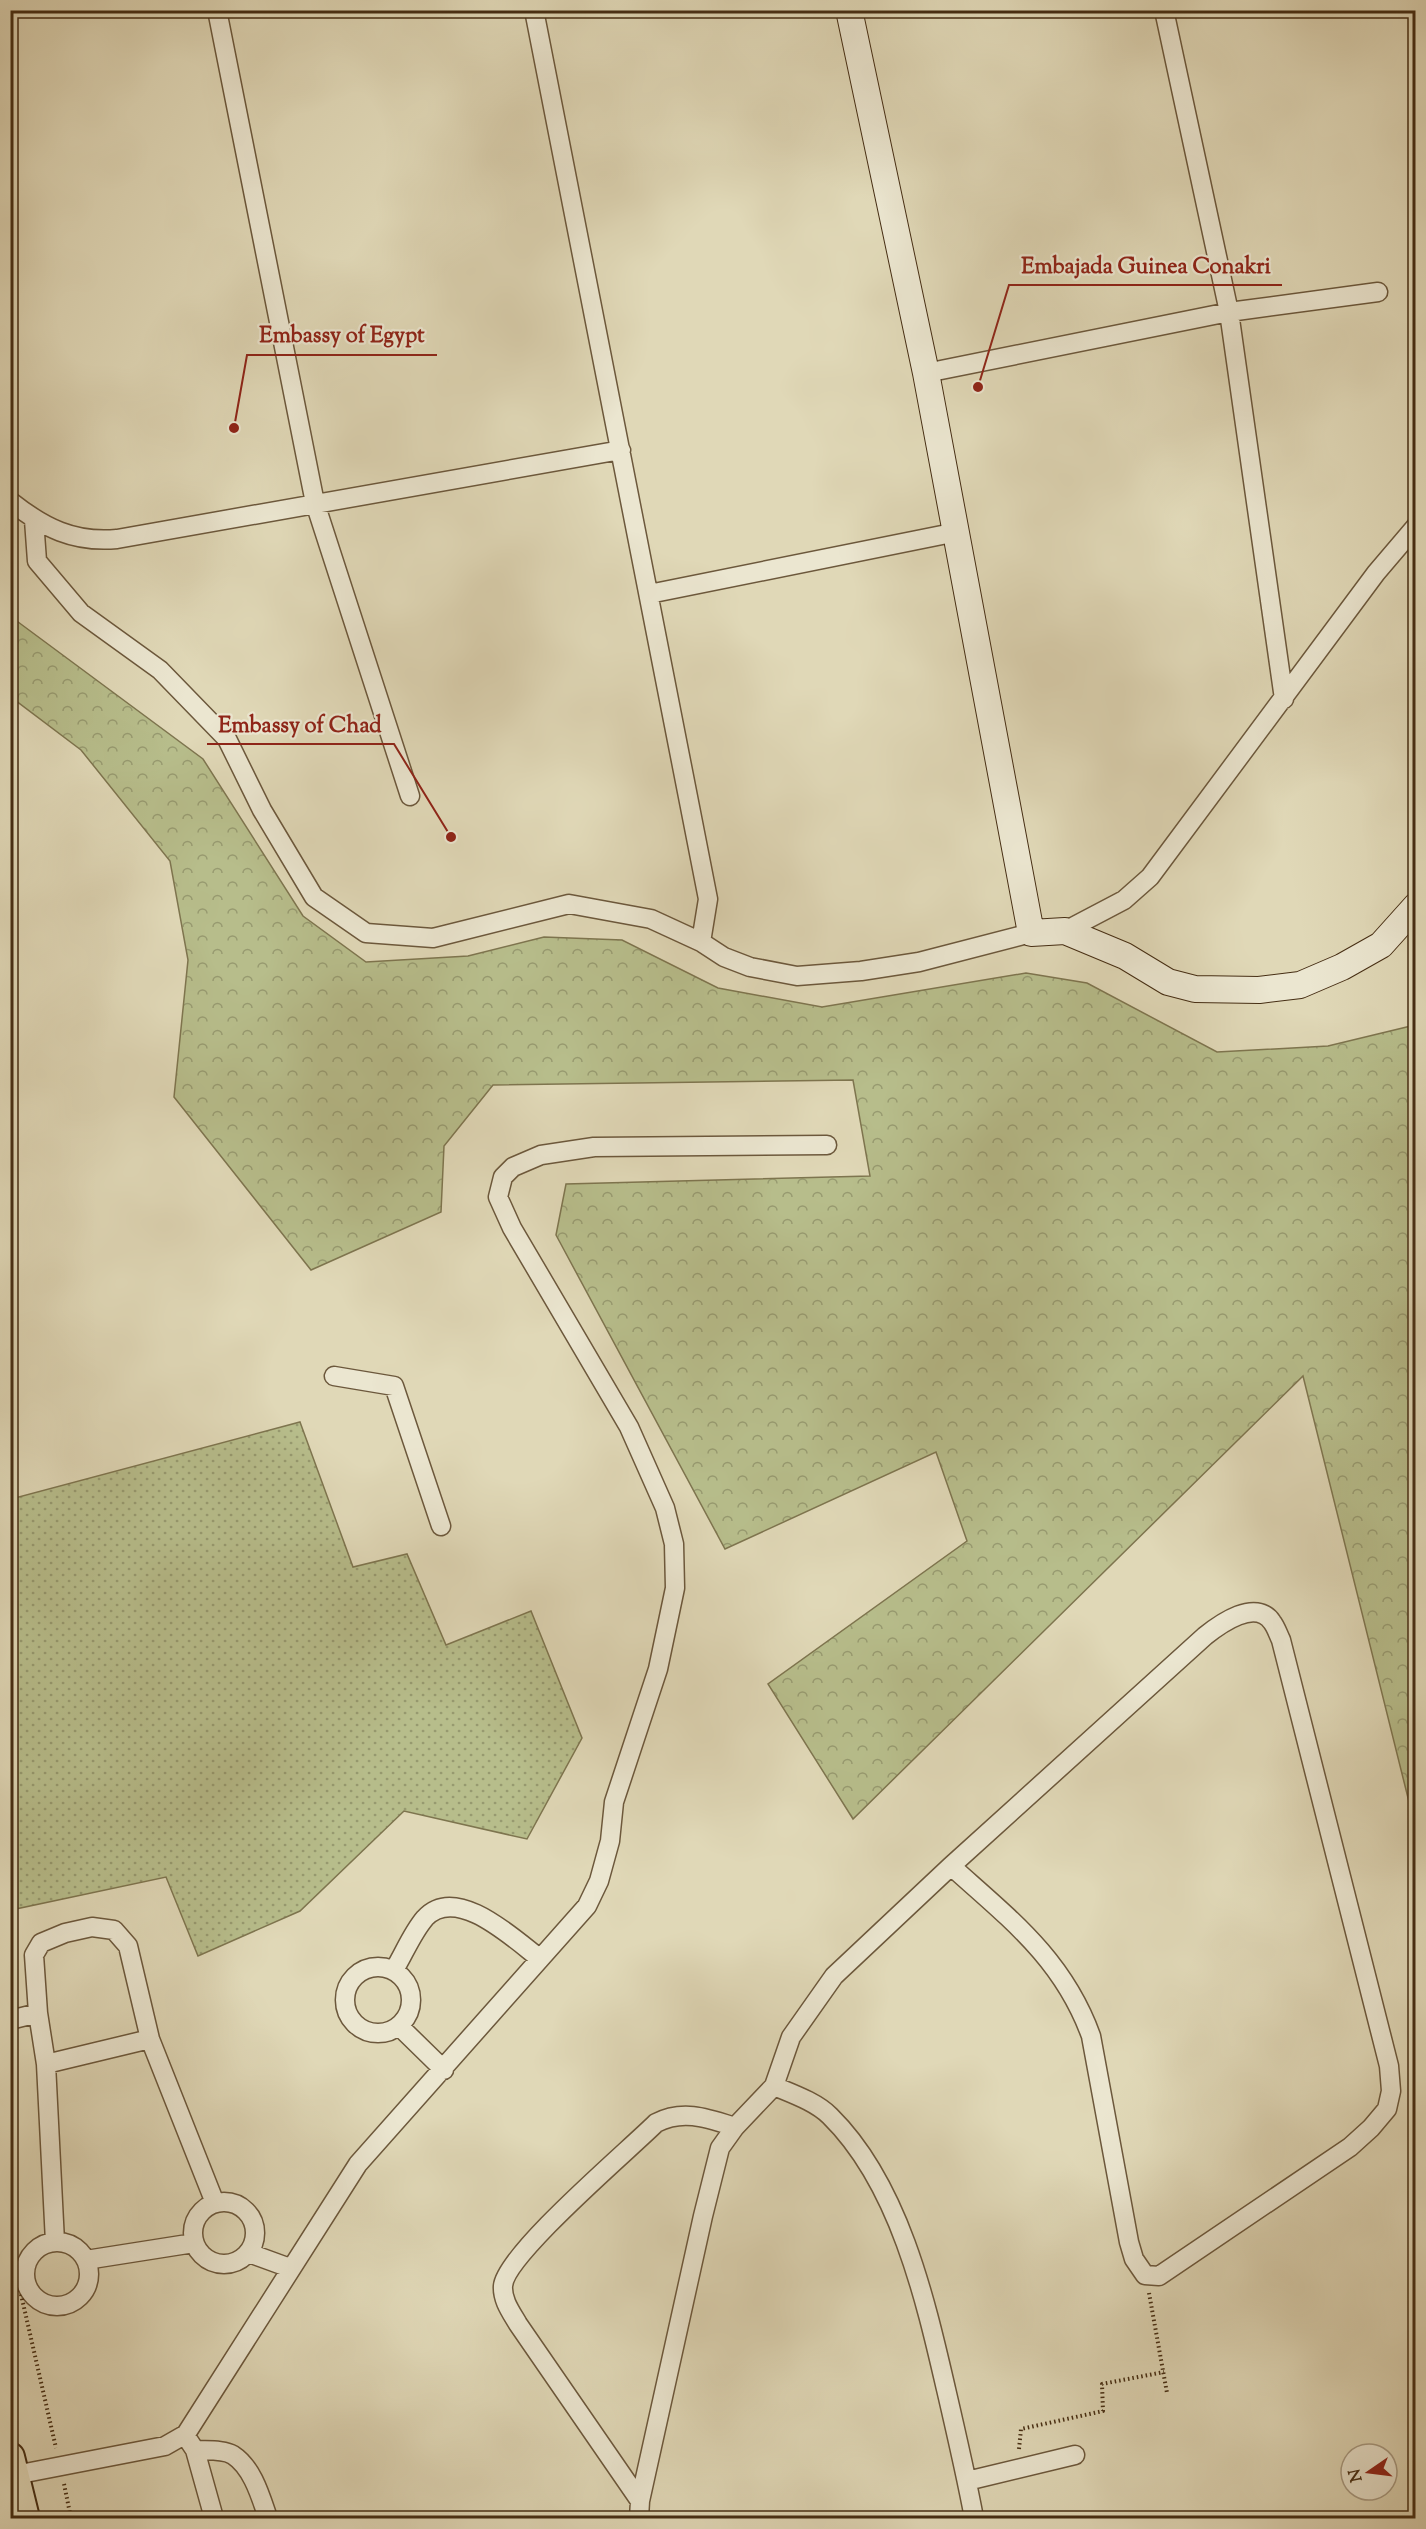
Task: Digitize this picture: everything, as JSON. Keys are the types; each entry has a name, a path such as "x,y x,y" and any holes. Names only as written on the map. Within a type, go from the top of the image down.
{"main road":[{"path":"13,2466 24,2518"}],"street":[{"path":"217,10 315,503 410,796"},
{"path":"534,10 708,899 701,942"},
{"path":"849,10 926,373 1031,933"},
{"path":"1164,10 1228,312 1284,699"},
{"path":"926,373 1228,312 1378,292"},
{"path":"10,501 34,520 64,535 97,541 138,537 172,528 315,503 373,496 621,450"},
{"path":"34,520 37,561 81,613 160,670 227,739 262,810 314,897 366,933 433,938 569,904 651,919 701,942 724,957 750,967 797,976 861,971 919,962 1031,933 1065,931 1124,900 1150,877 1376,573 1416,526"},
{"path":"649,594 957,532"},
{"path":"1065,931 1125,956 1168,982 1195,989 1259,990 1300,986 1342,967 1381,945 1416,906"},
{"path":"13,2466 60,2465 165,2446 186,2434 358,2164 444,2070 539,1958 587,1906 599,1881 610,1841 614,1802 658,1669 675,1588 674,1544 665,1508 629,1427 512,1228 498,1197 503,1177 513,1167 541,1155 594,1147 827,1144"},
{"path":"334,1376 394,1386 441,1526"},
{"path":"639,2510 720,2148 735,2127 774,2086 791,2037 834,1976 951,1866 1224,1621 1242,1614 1259,1615 1271,1620 1281,1640 1389,2066 1391,2091 1387,2109 1350,2147 1159,2276 1145,2275 1134,2259 1129,2242 1091,2036 1082,2011 1063,1977 1034,1941 951,1866"},
{"path":"394,1970 424,1919 437,1909 448,1905 476,1913 539,1958"},
{"path":"55,2242 46,2064 38,2013 34,1955 41,1943 65,1933 92,1927 114,1930 128,1946 150,2039 215,2203"},
{"path":"372,1967 394,1970 409,1986 412,1997 411,2008 399,2026 379,2034 358,2027 346,2008 348,1986 353,1977 372,1967"},
{"path":"10,2020 38,2013"},
{"path":"399,2026 444,2070"},
{"path":"46,2064 150,2039"},
{"path":"774,2086 799,2097 829,2115 860,2150 892,2212 925,2300 974,2518"},
{"path":"639,2510 518,2324 506,2304 503,2285 509,2268 529,2244 656,2123 671,2116 685,2115 705,2117 735,2127"},
{"path":"215,2203 234,2203 250,2215 256,2234 249,2253 233,2264 214,2263 199,2252 194,2243 193,2233 199,2214 215,2203"},
{"path":"55,2242 73,2246 86,2260 88,2282 77,2300 56,2307 36,2299 29,2291 25,2270 35,2250 55,2242"},
{"path":"86,2260 194,2243"},
{"path":"249,2253 290,2268"},
{"path":"186,2434 195,2450 214,2518"},
{"path":"195,2450 233,2455 255,2484 268,2518"},
{"path":"967,2481 1075,2455"}],"path":[{"path":"10,2246 71,2518"},
{"path":"1145,2275 1167,2393"},
{"path":"1018,2458 1021,2429 1102,2411 1102,2384 1164,2372"}],"green space":[{"path":"10,616 203,759 303,916 366,962 468,956 544,937 622,940 718,988 822,1007 1026,973 1087,983 1217,1052 1328,1046 1415,1025 1415,1826 1303,1376 853,1819 768,1684 967,1541 936,1452 725,1549 556,1235 566,1184 870,1176 853,1080 493,1085 444,1146 441,1212 311,1270 174,1097 188,960 170,861 81,750 11,697"},
{"path":"300,1422 353,1567 407,1554 446,1645 531,1611 582,1738 527,1839 404,1811 300,1911 198,1956 166,1877 11,1910 11,1499"}],"place":[{"name":"Embajada Guinea Conakri","path":"978,387"},
{"name":"Embassy of Egypt","path":"234,428"},
{"name":"Embassy of Chad","path":"451,837"}]}
